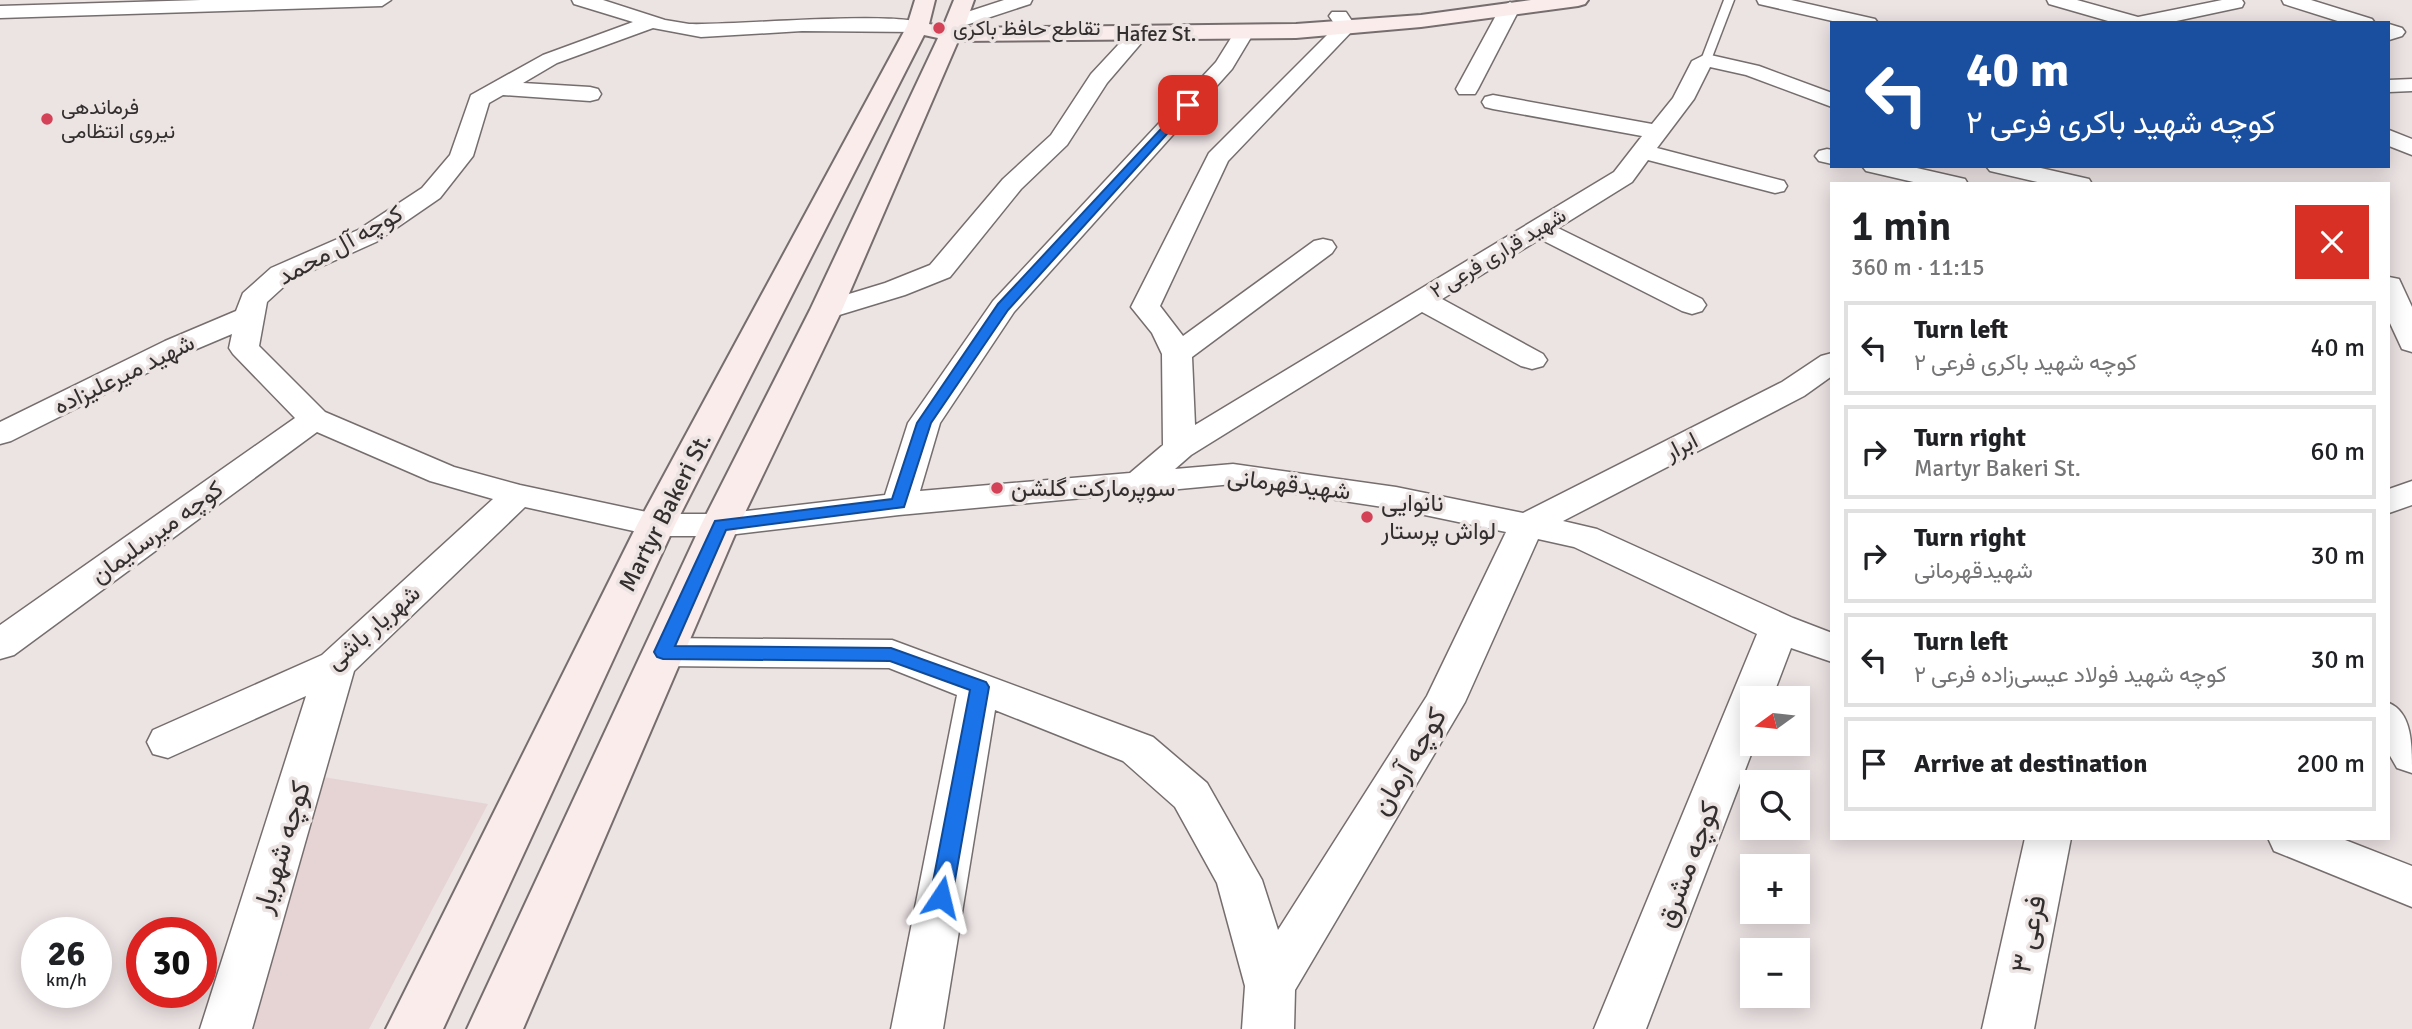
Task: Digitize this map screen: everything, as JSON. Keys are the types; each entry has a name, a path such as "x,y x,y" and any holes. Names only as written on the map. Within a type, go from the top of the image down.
{"main road":[{"name":"Hafez St.","path":"943,17 1139,34 1243,34 1480,0"},
{"name":"Hafez St.","path":"943,17 1343,21 1578,0"},
{"path":"495,1029 720,525 826,310 943,17"},
{"name":"Martyr Bakeri St.","path":"414,1029 656,525 943,17"}],"street":[{"path":"0,12 382,0"},
{"path":"581,0 612,7 652,22 690,30 943,17 1023,0"},
{"path":"612,7 632,0"},
{"path":"1766,0 1859,21"},
{"path":"2056,0 2130,21"},
{"path":"2291,0 2359,21"},
{"path":"2147,21 2235,3"},
{"path":"1467,89 1510,8"},
{"path":"1179,448 1177,354 1164,330 1145,307 1217,158 1343,21"},
{"name":"کوچه آل محمد","path":"652,22 550,60 496,88 479,100 461,156 431,193 367,236 281,274 253,299 244,348 314,419 442,474 518,495 656,525 720,525"},
{"path":"826,310 895,289 940,271 1012,184 1059,140 1099,79 1139,34"},
{"path":"898,504 924,423 1003,307 1225,65 1243,34"},
{"path":"1706,60 1752,70 1830,99"},
{"name":"شهید قراری فرعی ۲","path":"1141,481 1179,448 1623,177 1683,99 1699,65 1706,60"},
{"path":"2390,86 2412,85"},
{"path":"496,88 590,94"},
{"path":"1493,102 1650,142 1775,186"},
{"path":"2390,137 2412,148"},
{"path":"1883,168 1947,182"},
{"path":"1986,182 2002,168"},
{"path":"2008,168 2071,182"},
{"path":"1539,228 1692,305"},
{"path":"1177,354 1323,247"},
{"path":"2390,288 2412,343"},
{"path":"1422,300 1532,360"},
{"name":"شهید میرعلیزاده","path":"0,434 176,347 250,316"},
{"name":"ابرار","path":"1527,525 1793,389 1830,363"},
{"name":"کوچه میرسلیمان","path":"0,645 314,419"},
{"name":"شهیدقهرمانی","path":"720,525 898,504 1233,474 1396,498 1584,537 1779,628 1830,647"},
{"path":"2390,502 2412,492"},
{"name":"شهریار باشی","path":"167,742 336,665 518,495"},
{"name":"کوچه آرمان","path":"1270,986 1445,702 1527,525"},
{"name":"کوچه مشرق","path":"1757,686 1779,628"},
{"path":"663,652 891,654 1138,748 1191,795 1239,880 1270,986 1268,1029"},
{"name":"کوچه شهریار","path":"226,1029 336,665"},
{"path":"917,1029 979,687"},
{"path":"2390,721 2412,756"},
{"name":"کوچه مشرق","path":"1620,1029 1740,728"},
{"name":"فرعی ۳","path":"2008,1029 2048,840"},
{"path":"2295,840 2412,887"}],"lane":[{"path":"1706,60 1729,0"}],"shaded area":[{"path":"317,776 488,804 369,1029 243,1029"}],"place":[{"name":"تقاطع حافظ باکری","path":"939,28"},
{"name":"فرماندهی نیروی انتظامی","path":"47,119"},
{"name":"سوپرمارکت گلشن","path":"997,488"},
{"name":"نانوایی لواش پرستار","path":"1367,517"}],"route":[{"path":"941,897 979,687 891,654 663,652 720,525 898,504 924,423 1003,307 1188,105"}]}
